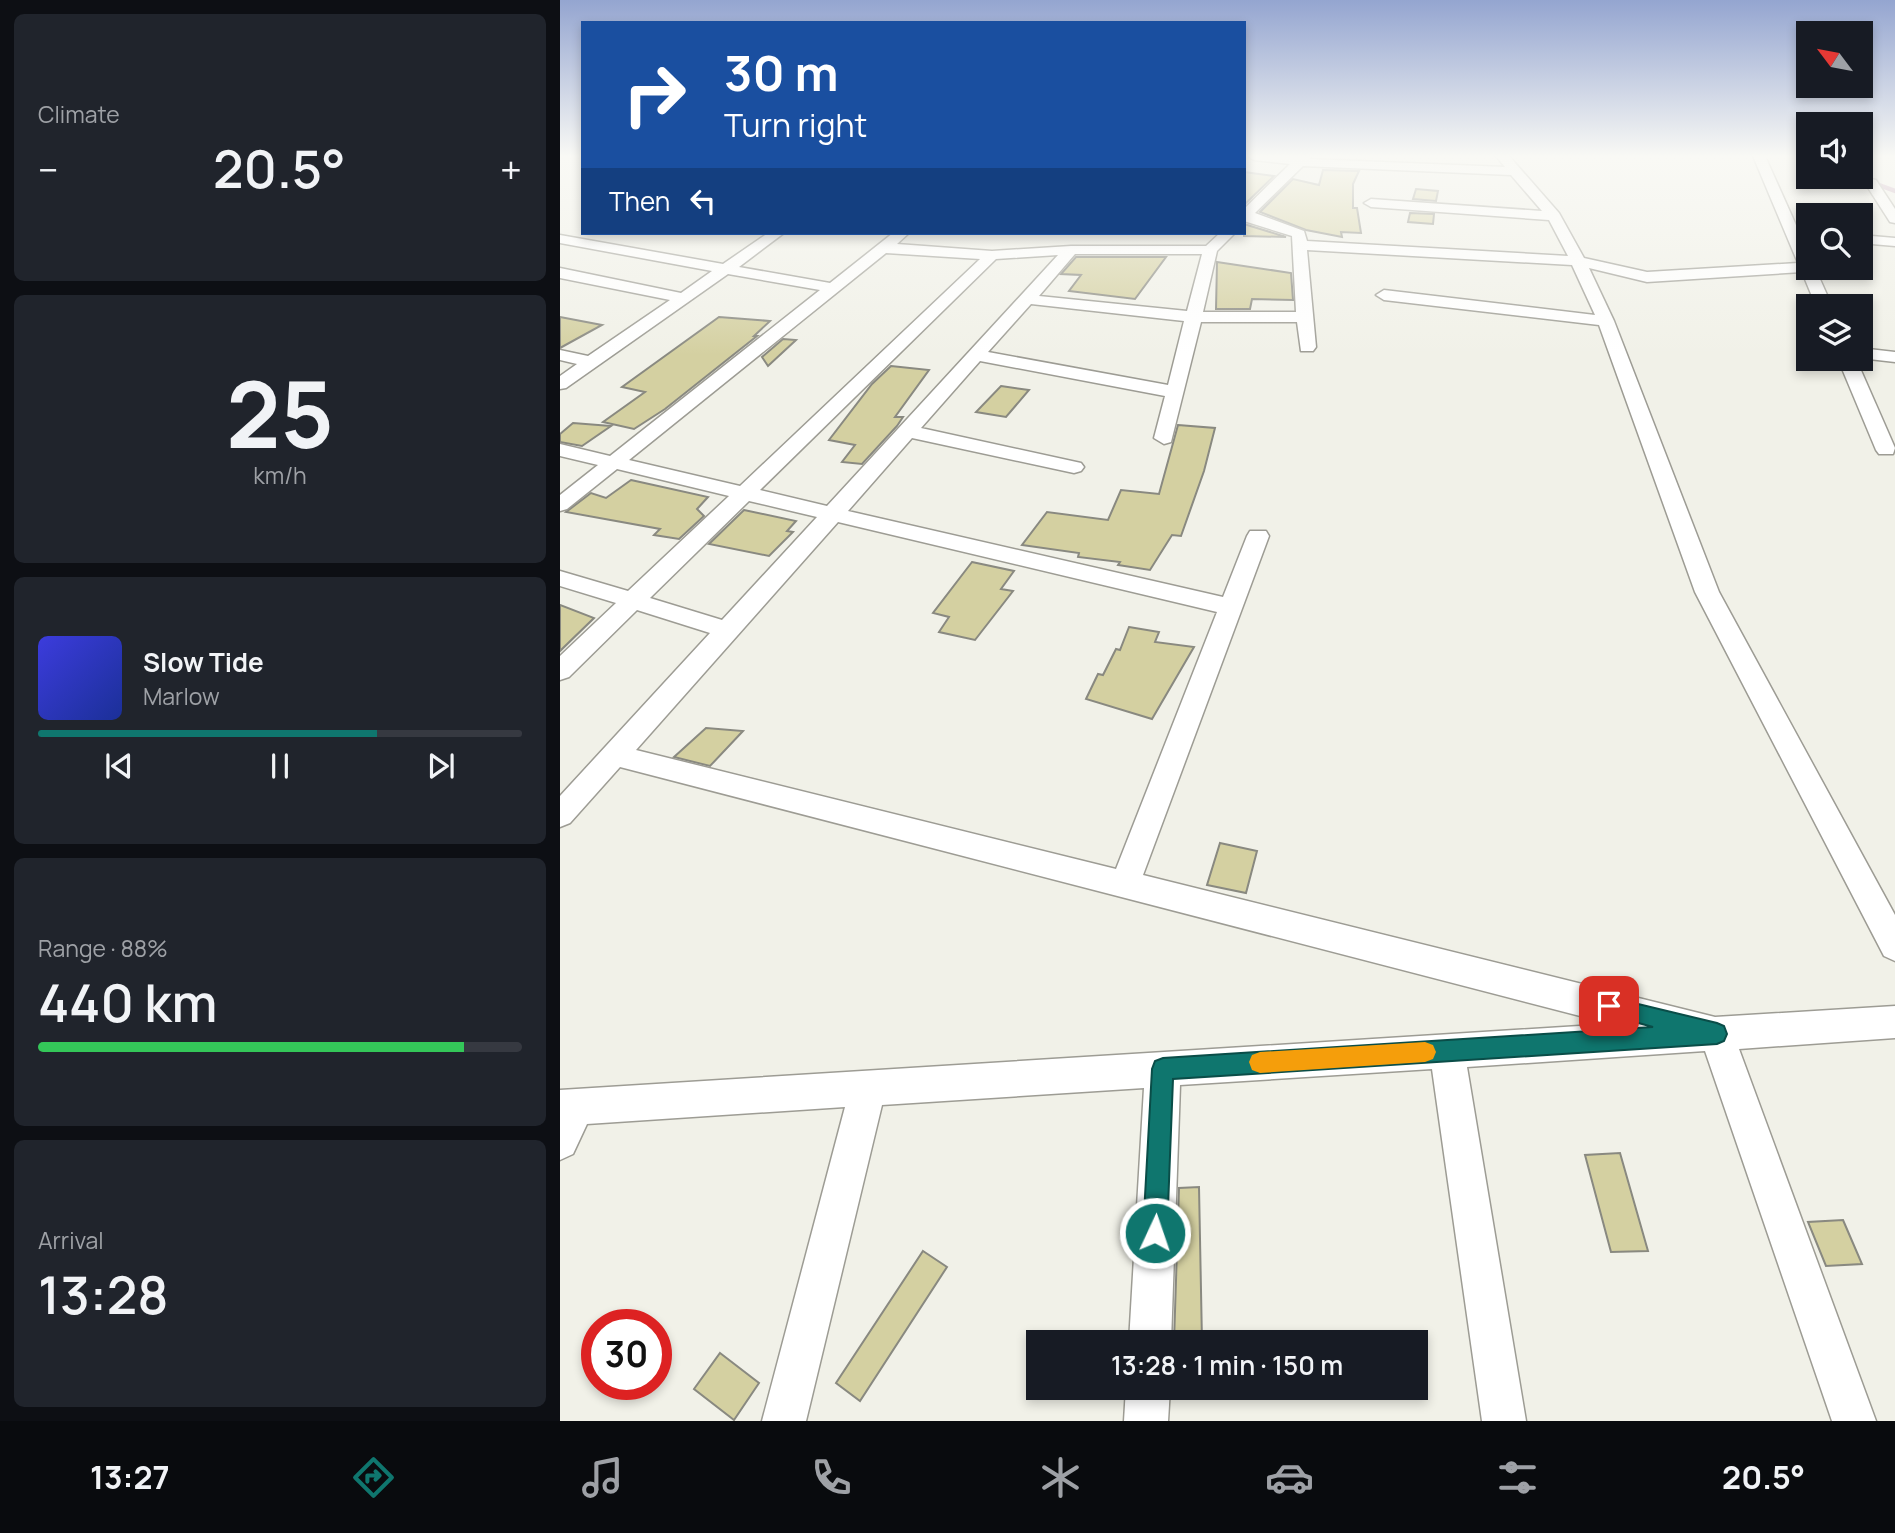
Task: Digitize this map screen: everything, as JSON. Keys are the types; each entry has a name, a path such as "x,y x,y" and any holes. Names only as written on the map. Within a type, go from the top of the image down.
{"street":[{"path":"1266,222 1299,234 1307,347"},
{"path":"1557,222 1606,321 1707,592 1895,946"},
{"path":"1787,222 1796,242"},
{"path":"1792,233 1796,233"},
{"path":"560,384 774,235"},
{"path":"560,505 899,235"},
{"path":"1148,235 1210,250"},
{"path":"1164,438 1210,250 1226,235"},
{"path":"560,239 833,288"},
{"path":"560,671 743,494 1002,254 1031,240"},
{"path":"1873,240 1895,242"},
{"path":"1300,245 1366,243 1578,261 1647,277 1796,268"},
{"path":"883,248 1002,254 1071,250 1210,250"},
{"path":"560,814 1071,250"},
{"path":"560,273 683,298"},
{"path":"1384,295 1606,321"},
{"path":"1026,299 1194,317 1305,317"},
{"path":"1873,354 1895,357"},
{"path":"560,355 591,362"},
{"path":"975,355 1175,392"},
{"path":"1852,371 1886,450"},
{"path":"906,431 1074,467"},
{"path":"560,450 1231,607"},
{"path":"1125,884 1258,536"},
{"path":"560,578 726,630"},
{"path":"614,755 1717,1034"},
{"path":"560,1141 568,1107 1895,1022"},
{"path":"1717,1034 1854,1421"},
{"path":"1447,1051 1504,1421"},
{"path":"1151,1330 1163,1069"},
{"path":"784,1421 868,1087"},
{"path":"1146,1421 1147,1400"}],"building":[{"path":"1286,222 1359,222 1361,233 1341,232 1342,237 1306,230"},
{"path":"1246,225 1286,237 1244,236"},
{"path":"1076,257 1166,257 1135,299 1069,291 1081,275 1061,274"},
{"path":"1217,262 1291,273 1293,300 1252,299 1250,309 1216,309"},
{"path":"560,317 602,325 560,348"},
{"path":"719,317 770,321 754,336 757,336 665,409 634,429 603,422 645,392 622,387"},
{"path":"783,339 796,340 768,366 762,357"},
{"path":"891,366 929,370 895,417 903,417 897,426 862,464 842,462 855,445 829,440 872,384"},
{"path":"1001,386 1029,390 1006,417 976,412"},
{"path":"573,423 611,426 582,446 560,442 560,434"},
{"path":"1178,425 1215,428 1204,471 1181,536 1172,535 1150,570 1118,565 1120,562 1078,557 1079,553 1022,545 1047,512 1108,520 1121,490 1159,494"},
{"path":"631,480 708,497 697,509 704,516 679,539 654,535 660,529 566,512 591,493 606,498"},
{"path":"744,510 796,521 787,531 793,532 769,556 709,544"},
{"path":"972,562 1014,571 1001,589 1013,591 975,640 939,632 949,617 933,613"},
{"path":"560,605 594,618 560,651"},
{"path":"1129,627 1159,632 1155,642 1194,647 1152,719 1086,699 1098,674 1103,675 1116,649 1120,650"},
{"path":"706,728 743,731 710,766 674,757"},
{"path":"1220,843 1257,851 1246,893 1207,885"},
{"path":"1620,1153 1648,1251 1611,1252 1585,1155"},
{"path":"1199,1187 1202,1330 1174,1330 1179,1188"},
{"path":"1843,1220 1862,1264 1826,1266 1808,1222"},
{"path":"923,1251 947,1267 860,1401 836,1383"},
{"path":"720,1353 759,1383 734,1420 694,1389"}],"slow traffic":[{"path":"1260,1062 1425,1052"}],"route":[{"path":"1155,1233 1163,1069 1717,1034 1609,1006"}]}
